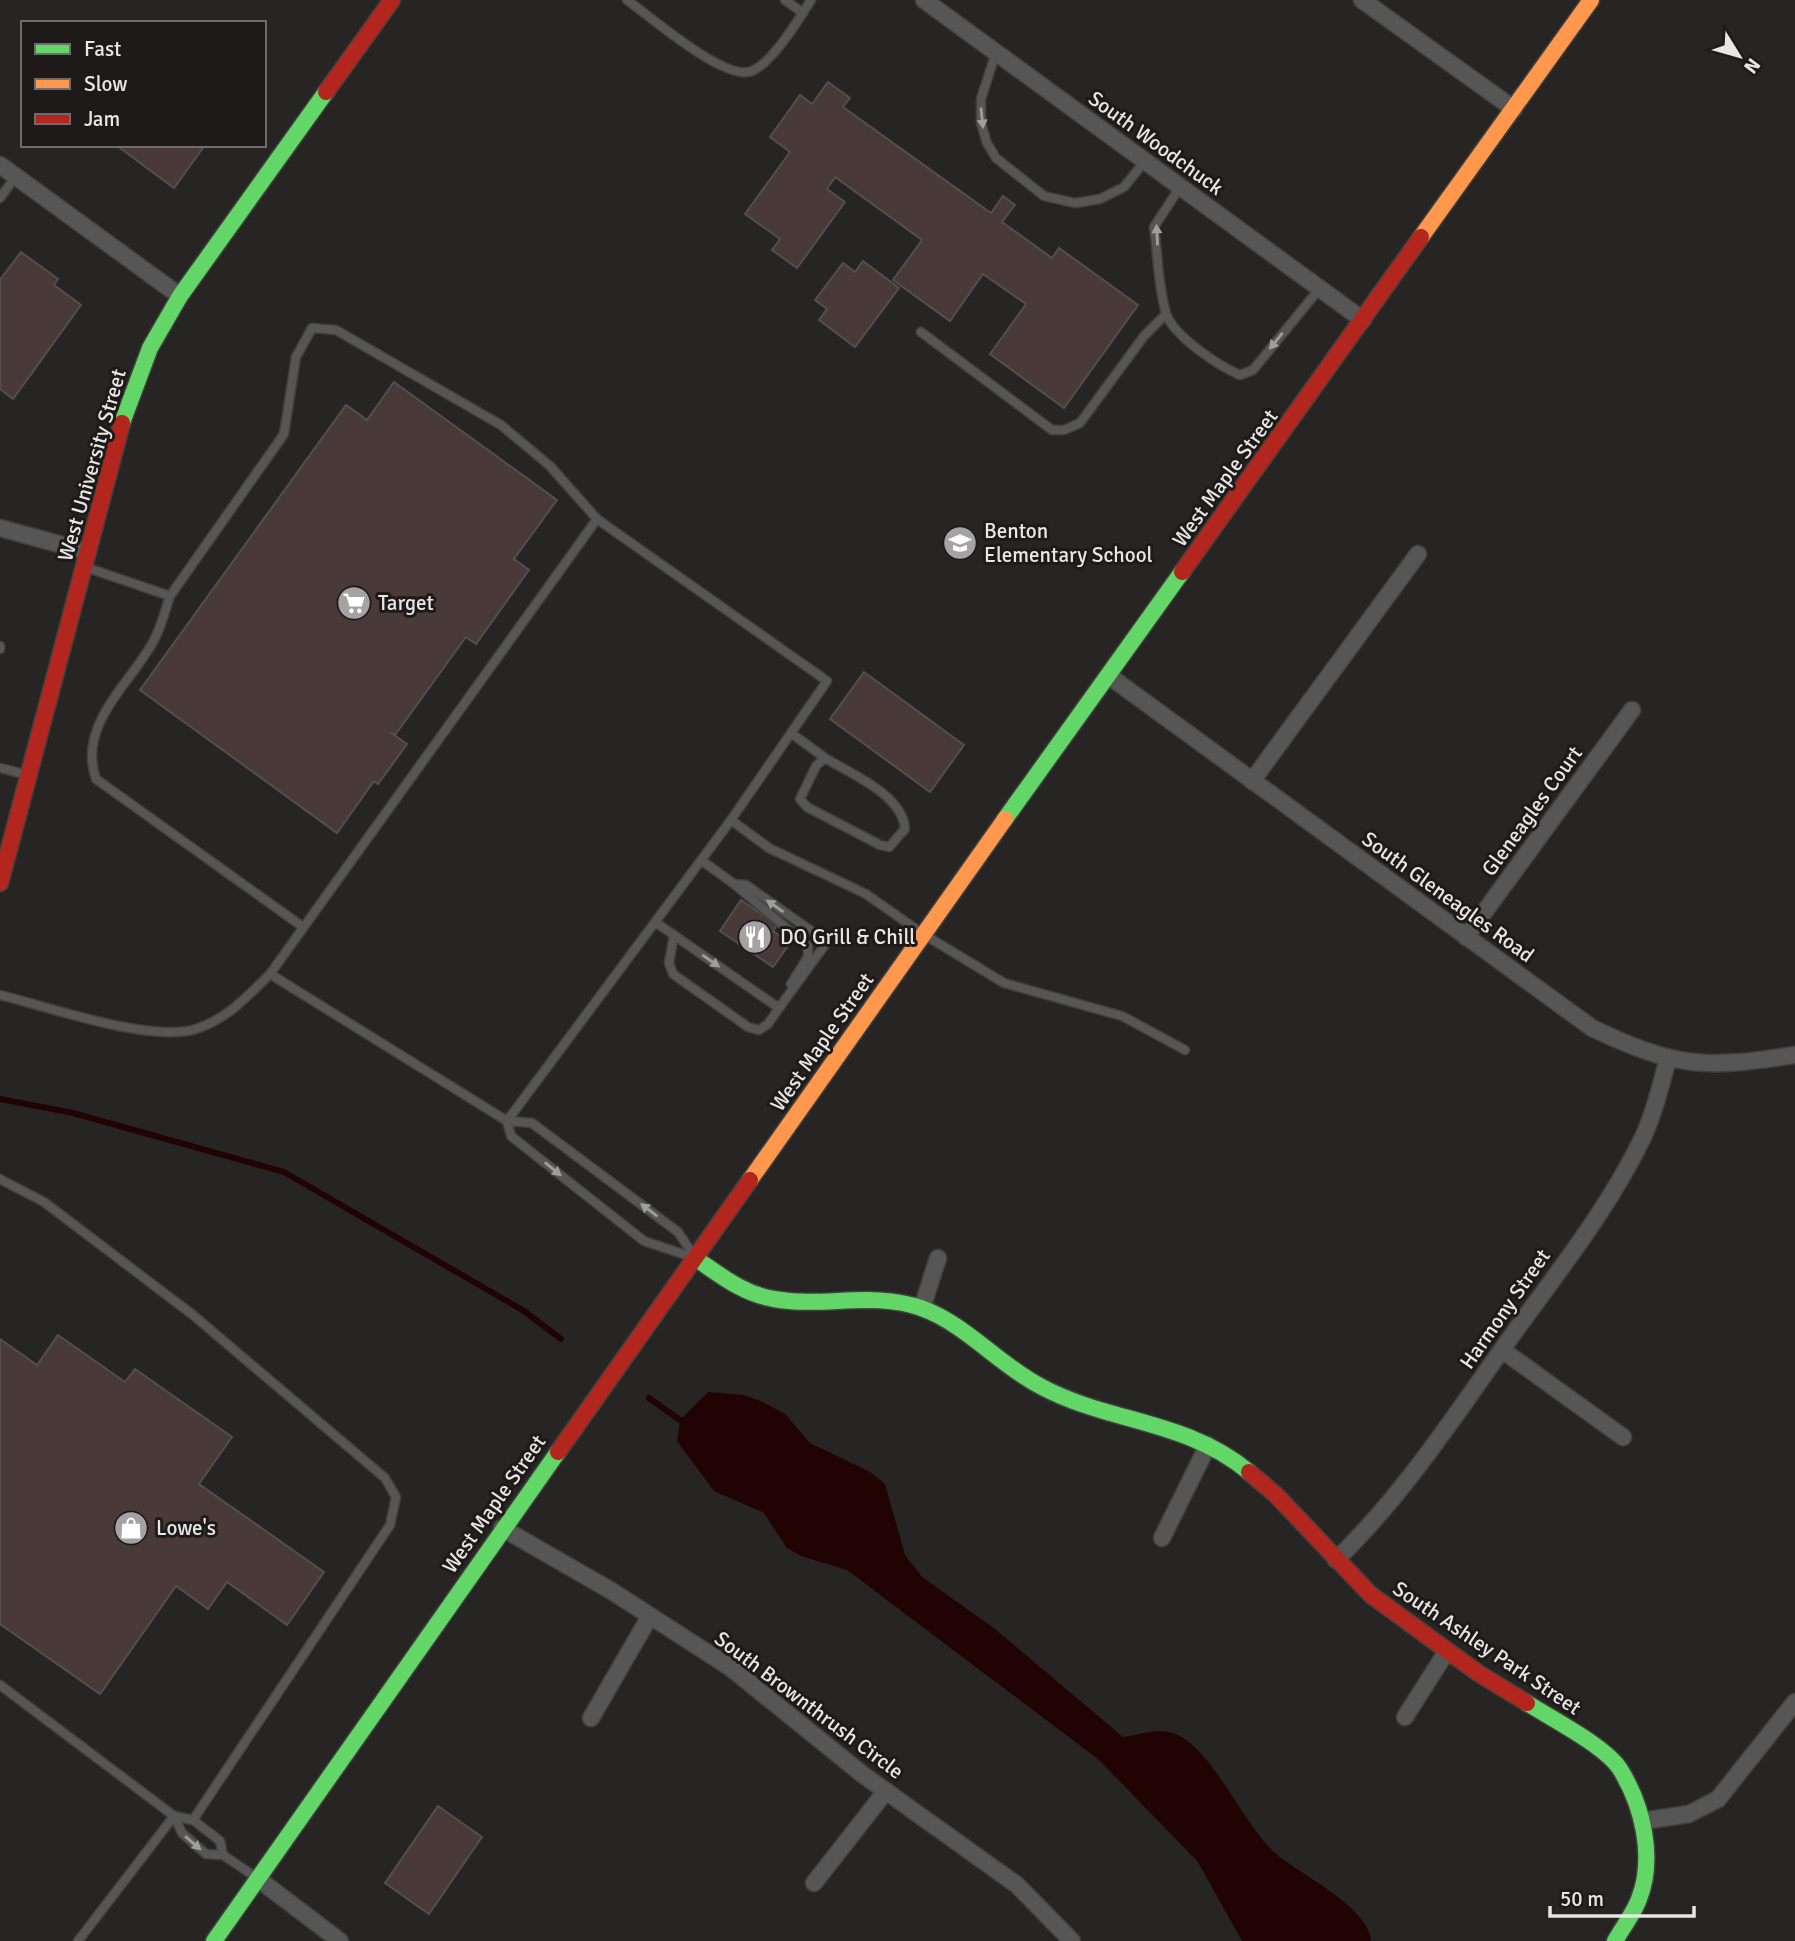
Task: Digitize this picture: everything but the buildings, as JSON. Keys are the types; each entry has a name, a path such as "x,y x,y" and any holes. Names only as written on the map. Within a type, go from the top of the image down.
{"main road":[{"name":"West University Street","path":"0,883 126,409 150,348 180,296 392,0"},
{"name":"West Maple Street","path":"214,1941 502,1528 923,934 1591,0"},
{"name":"South Ashley Park Street","path":"695,1258 740,1289 773,1299 804,1302 881,1298 922,1308 958,1328 1039,1385 1109,1412 1157,1424 1208,1445 1276,1495 1371,1595 1447,1651 1586,1739 1619,1768 1643,1821 1646,1875 1639,1900 1615,1941"}],"street":[{"name":"South Woodchuck","path":"924,0 1363,320"},
{"path":"1362,0 1514,109"},
{"path":"0,165 180,296"},
{"path":"0,528 86,559"},
{"path":"1252,781 1418,554"},
{"name":"South Gleneagles Road","path":"1109,676 1592,1028 1640,1051 1668,1059 1722,1065 1795,1055"},
{"name":"Gleneagles Court","path":"1466,937 1632,710"},
{"name":"Harmony Street","path":"1336,1559 1370,1527 1502,1350 1620,1180 1645,1133 1668,1059"},
{"path":"922,1308 938,1258"},
{"path":"1502,1350 1623,1437"},
{"path":"1162,1538 1208,1445"},
{"name":"South Brownthrush Circle","path":"502,1528 650,1616 731,1668 886,1791 1017,1885 1072,1941"},
{"path":"591,1718 650,1616"},
{"path":"1405,1717 1447,1651"},
{"path":"1643,1821 1689,1814 1718,1799 1795,1703"},
{"path":"814,1883 886,1791"},
{"path":"257,1878 340,1941"}],"lane":[{"path":"627,0 717,65 737,73 752,71 767,60 811,0"},
{"path":"785,0 803,13"},
{"path":"996,52 981,99 981,123 987,143 996,158 1044,195 1075,203 1100,199 1124,187 1145,161"},
{"path":"0,198 16,176"},
{"path":"1181,187 1154,227 1166,314 1177,330 1224,368 1240,375 1253,370 1320,288"},
{"path":"920,332 1052,430 1064,430 1080,423 1144,337 1166,314"},
{"path":"303,927 96,779 90,764 101,717 153,642 170,596 284,435 296,357 312,328 336,330 500,425 550,466 597,519 827,681 731,820 507,1121"},
{"path":"0,995 123,1026 177,1033 197,1029 235,1008 270,974 597,519"},
{"path":"86,559 170,596"},
{"path":"791,733 892,802 904,817 905,829 889,847 807,807 800,799 816,766 825,758"},
{"path":"0,768 28,775"},
{"path":"731,820 769,848 866,894 923,934 1004,982 1122,1016 1185,1050"},
{"path":"701,860 808,946 808,957 779,1009"},
{"path":"674,935 669,963 673,974 748,1027 759,1030 768,1024 827,942 746,885 734,884"},
{"path":"655,922 779,1009"},
{"path":"270,974 507,1121 532,1123 550,1134 678,1232 695,1258"},
{"path":"507,1121 511,1136 644,1241 695,1258"},
{"path":"0,1179 44,1202 193,1315 385,1478 396,1497 390,1525 193,1820"},
{"path":"0,1685 174,1816 193,1820 220,1841 223,1855"},
{"path":"174,1816 182,1833 206,1854 223,1855 257,1878"},
{"path":"78,1941 174,1816"}],"shaded area":[{"path":"708,1392 744,1395 763,1402 785,1414 810,1443 870,1472 885,1484 905,1555 922,1577 995,1629 1123,1737 1166,1732 1180,1736 1193,1745 1217,1773 1262,1839 1285,1861 1346,1903 1367,1928 1371,1941 1242,1941 1198,1862 1098,1759 847,1570 801,1556 787,1548 764,1513 714,1491 677,1441 680,1420"}],"waterway":[{"path":"0,1099 73,1113 284,1172 524,1311 561,1339"},
{"path":"649,1398 680,1420"}],"traffic: fast":[{"path":"122,423 150,348 180,296 326,92"},
{"path":"1005,819 1182,572"},
{"path":"695,1258 742,1288 774,1299 811,1302 884,1301 921,1308 953,1324 1040,1386 1092,1408 1199,1441 1249,1472"},
{"path":"214,1941 558,1452"},
{"path":"1527,1703 1603,1751 1620,1769 1635,1799 1646,1850 1644,1883 1634,1910 1615,1941"}],"traffic: slow":[{"path":"1421,237 1591,0"},
{"path":"750,1180 1005,819"}],"traffic: jam":[{"path":"326,92 392,0"},
{"path":"1182,572 1421,237"},
{"path":"0,883 122,423"},
{"path":"558,1452 750,1180"},
{"path":"1249,1472 1276,1495 1371,1595 1478,1673 1527,1703"}],"place":[{"name":"Benton Elementary School","path":"960,543"},
{"name":"Target","path":"354,603"},
{"name":"DQ Grill & Chill","path":"755,937"},
{"name":"Lowe's","path":"131,1528"}]}
